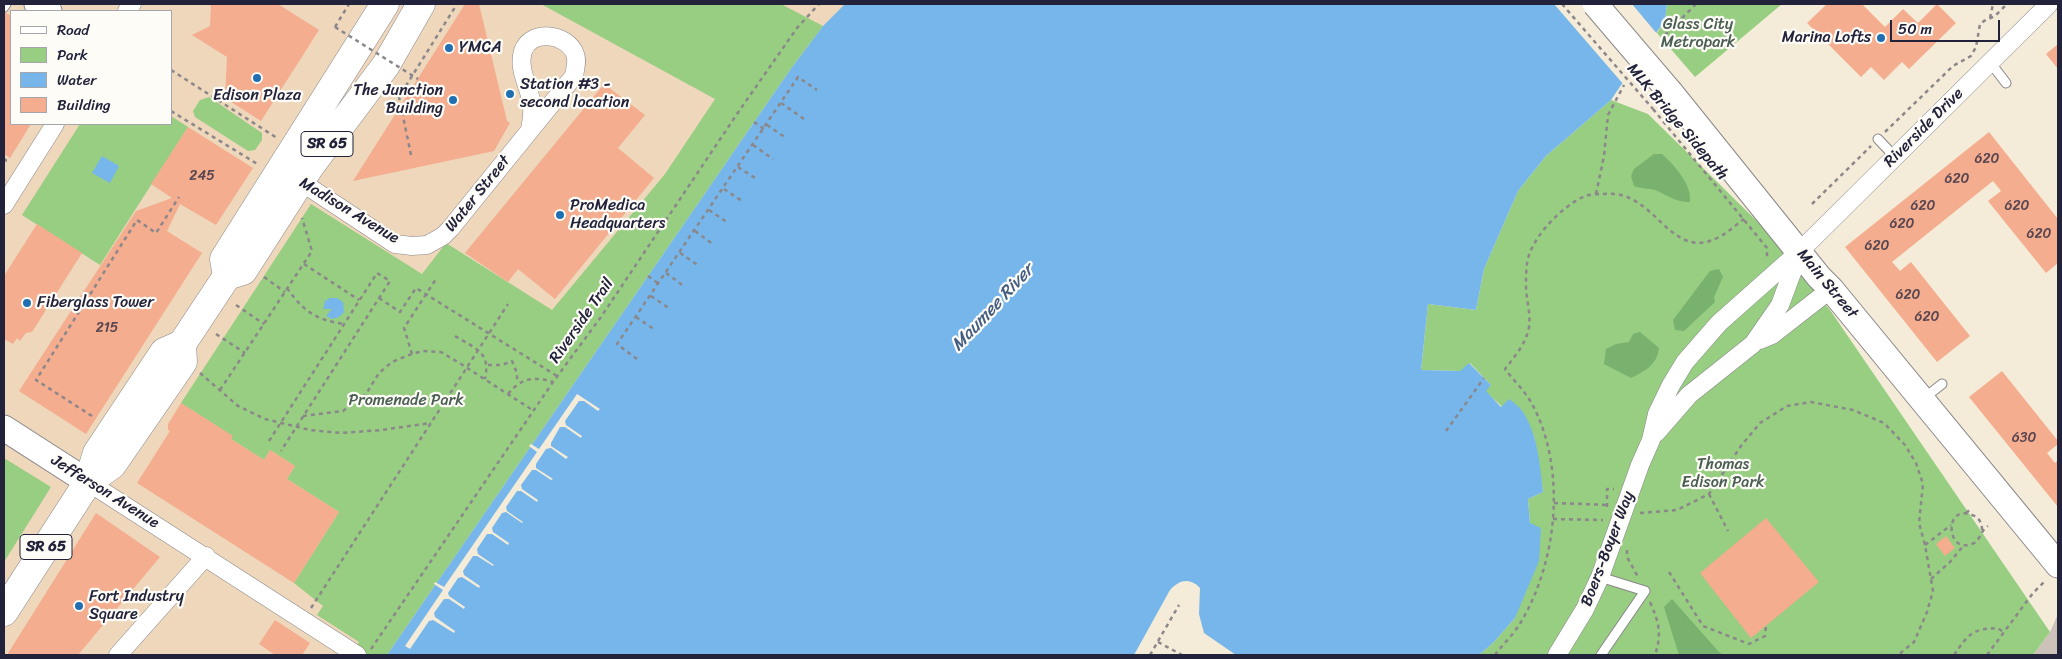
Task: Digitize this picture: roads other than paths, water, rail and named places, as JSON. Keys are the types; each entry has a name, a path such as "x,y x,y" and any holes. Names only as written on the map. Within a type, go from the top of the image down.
{"main road":[{"name":"SR 65","path":"4,611 88,482 97,453 164,352 188,355 227,276 224,259 281,173 326,97 385,4"},
{"name":"Main Street","path":"1595,4 1662,101 1799,252 1819,277 1832,289 2058,565"},
{"name":"SR 65","path":"281,173 350,112 386,65 418,5"},
{"path":"326,97 328,105 332,110 350,112"},
{"name":"Jefferson Avenue","path":"4,428 88,482"}],"street":[{"name":"Riverside Drive","path":"1799,252 2049,4"},
{"name":"Water Street","path":"418,246 434,242 450,229 574,76 577,63 575,53 569,44 558,38 545,36 534,38 527,43 523,52 522,74 532,108 530,130"},
{"path":"4,205 54,125"},
{"name":"Madison Avenue","path":"281,173 396,244 418,246"},
{"name":"Boers-Boyer Way","path":"1651,440 1689,395 1753,344 1780,305 1799,252"},
{"name":"Boers-Boyer Way","path":"1557,655 1585,609 1600,578 1622,513 1651,440 1657,414 1671,385 1694,352 1719,323 1737,305 1799,252"},
{"path":"1753,344 1772,335 1832,289"},
{"path":"1694,352 1710,379"},
{"name":"Jefferson Avenue","path":"88,482 206,556 357,655"},
{"path":"118,655 206,556"}],"lane":[{"path":"1990,62 2006,83"},
{"path":"1878,139 1895,157"},
{"path":"1923,400 1942,384"},
{"path":"1600,578 1644,591 1601,655"}],"water":[{"name":"Maumee River","path":"845,4 1667,4 1665,20 1611,100 1546,156 1518,191 1484,269 1476,310 1428,304 1421,370 1460,371 1469,363 1491,385 1486,391 1501,407 1509,399 1522,410 1532,431 1538,451 1543,492 1528,499 1530,523 1541,528 1539,561 1515,618 1493,643 1479,655 1236,655 1204,633 1199,614 1200,588 1192,582 1185,581 1177,584 1170,590 1134,655 387,655 790,70 823,26"},
{"path":"102,156 119,166 110,183 92,173"},
{"path":"330,298 337,298 343,302 344,312 339,317 332,319 326,316 332,309 323,309 325,301"}],"place":[{"name":"Marina Lofts","path":"1881,38"},
{"name":"YMCA","path":"449,48"},
{"name":"Edison Plaza","path":"257,78"},
{"name":"Station #3 - second location","path":"510,94"},
{"name":"The Junction Building","path":"453,100"},
{"name":"ProMedica Headquarters","path":"560,215"},
{"name":"Fiberglass Tower","path":"27,303"},
{"name":"Fort Industry Square","path":"79,606"}],"park label":[{"name":"Glass City Metropark","path":"1698,34"},
{"name":"Promenade Park","path":"406,401"},
{"name":"Thomas Edison Park","path":"1723,474"}]}
